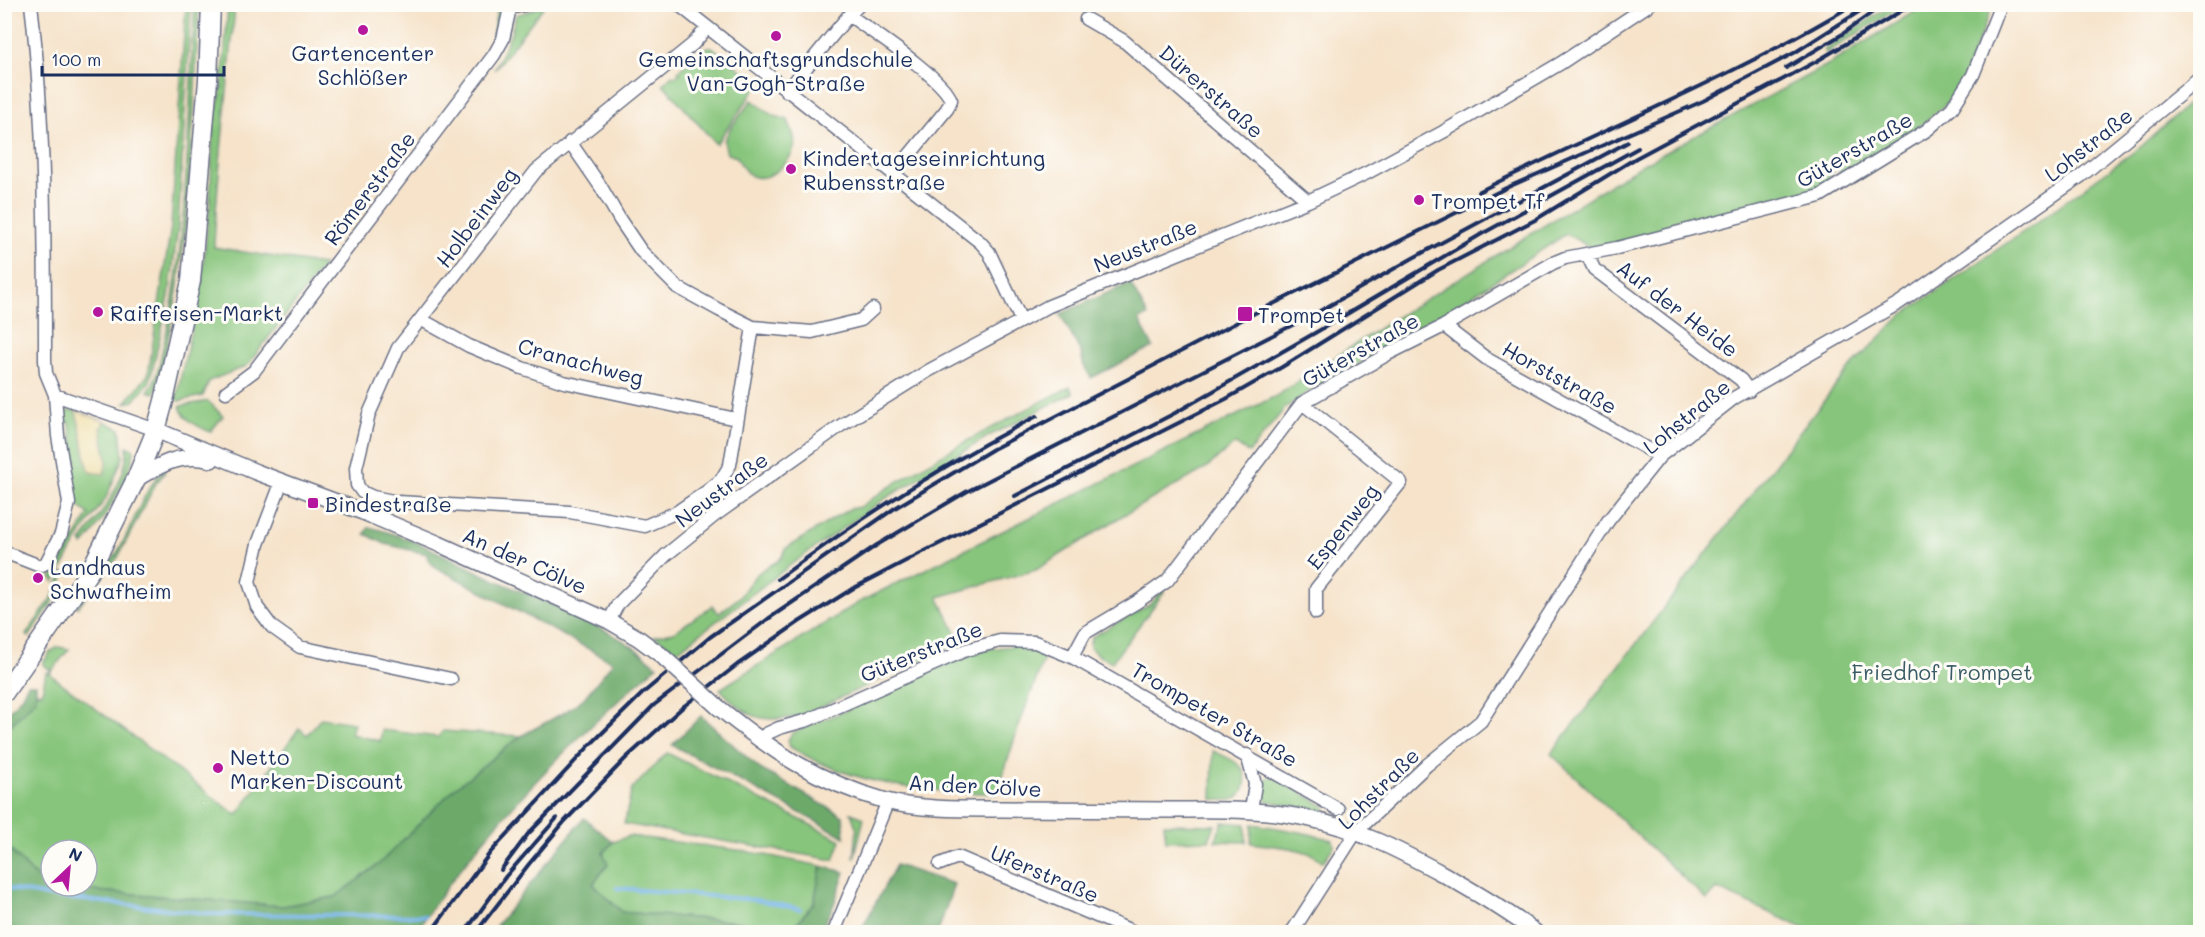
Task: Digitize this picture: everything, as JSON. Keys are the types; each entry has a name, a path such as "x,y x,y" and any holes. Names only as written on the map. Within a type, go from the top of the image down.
{"main road":[{"path":"4,693 91,569 136,479 156,430 191,281 208,80 211,4"}],"street":[{"path":"4,552 40,566 46,563 61,534 69,503 58,435 55,395 46,373 45,360 42,158 37,62 31,4"},
{"name":"Römerstraße","path":"226,392 254,371 494,56 503,39 510,8 529,4"},
{"path":"678,4 984,247 989,252 1021,320"},
{"path":"787,92 860,4"},
{"name":"Neustraße","path":"609,621 618,604 670,551 714,516 840,426 928,371 1021,320 1113,278 1308,201 1443,132 1561,63 1650,4"},
{"name":"Güterstraße","path":"760,741 765,734 779,728 808,720 966,650 1000,640 1035,642 1072,657 1086,633 1137,602 1167,580 1302,403 1565,258 1803,202 1820,196 1927,130 1952,108 1973,75 2001,4"},
{"path":"849,15 932,76 947,91 951,100 947,109 893,175"},
{"name":"Dürerstraße","path":"1086,19 1124,41 1308,201"},
{"name":"Holbeinweg","path":"706,28 688,48 536,171 398,348 369,414 356,468 357,485 362,492 373,497 398,502 570,512 645,526 677,512 721,480 730,465 736,419"},
{"name":"Lohstraße","path":"1292,933 1356,832 1427,765 1481,721 1608,521 1660,456 1734,398 1909,296 2081,176 2200,78"},
{"path":"570,142 602,187 620,220 642,251 677,287 753,327 812,332 861,320 873,309"},
{"name":"Auf der Heide","path":"1587,254 1594,269 1741,380 1749,391"},
{"name":"Cranachweg","path":"422,320 469,346 564,382 736,419"},
{"name":"Horststraße","path":"1444,326 1487,358 1660,456"},
{"path":"736,419 753,327"},
{"name":"An der Cölve","path":"55,395 156,430 256,472 363,512 609,621 661,655 718,707 760,741 795,765 819,777 888,801 947,809 1251,810 1305,818 1356,832"},
{"name":"Espenweg","path":"1302,403 1401,482 1316,590 1316,613"},
{"name":"An der Cölve","path":"136,479 180,457 200,457 256,472"},
{"path":"282,482 258,544 249,582 258,607 272,627 300,647 451,679"},
{"name":"Trompeter Straße","path":"1072,657 1338,809"},
{"path":"1247,756 1255,784 1251,810"},
{"path":"834,933 888,801"},
{"path":"1356,832 1396,848 1475,891 1511,914 1534,933"},
{"name":"Uferstraße","path":"940,864 958,857 1134,933"}],"green space":[{"path":"186,5 191,5 178,227 169,296 150,381 134,401 125,403 148,375 171,227"},
{"path":"195,5 199,5 183,249 167,345 155,393 148,391 157,373 171,309 183,223"},
{"path":"228,5 235,5 214,247 324,265 247,366 209,381 203,396 179,401 176,399 201,286 210,203 213,124 222,87"},
{"path":"504,5 497,37 492,42 497,7"},
{"path":"545,5 494,70 511,33 516,15"},
{"path":"1891,5 1904,5 1826,53 1824,50"},
{"path":"1925,5 1993,5 1960,86 1943,107 1914,131 1891,143 1844,175 1837,168 1830,174 1826,185 1816,193 1645,238 1590,247 1566,234 1429,324 1313,389 1285,408 1249,453 1235,444 1205,469 1122,516 1036,570 938,597 961,642 801,716 775,719 747,713 720,689 861,601 1278,395 1386,324 1643,164 1831,63"},
{"path":"707,47 712,47 759,84 716,144 663,84 672,75 674,77 680,73 678,71"},
{"name":"Friedhof Trompet","path":"2200,93 2200,932 1812,932 1717,889 1707,900 1551,754 1847,371 1902,315 2030,227 2143,145"},
{"path":"752,100 772,115 788,120 795,140 791,156 781,168 768,176 755,177 749,174 737,157 727,154 724,141 731,127"},
{"path":"1130,283 1148,316 1139,320 1153,347 1091,378 1084,366 1081,353 1060,314"},
{"path":"1070,387 1073,393 989,436 886,498 796,561 677,651 654,636 674,632 712,606 719,613 739,598 759,573 779,560 785,549 849,509 860,507 936,458"},
{"path":"208,401 223,416 210,432 188,419 180,406"},
{"path":"75,410 90,472 104,473 107,460 101,430 104,421 120,429 123,457 106,498 83,531 54,582 51,578 89,514 75,504 72,471 76,460 69,422 62,421 65,411"},
{"path":"127,446 134,450 122,486 106,514 83,545 81,542 112,497 118,484 123,471"},
{"path":"165,469 118,557 77,608 83,595 118,551 150,486"},
{"path":"369,527 385,531 446,556 601,628 622,640 657,666 558,758 497,824 441,895 416,932 5,932 4,844 39,880 39,898 99,898 99,891 283,906 335,897 379,864 455,788 521,736 565,712 584,698 613,662 435,567 428,560 427,554 385,544 365,534"},
{"path":"63,572 66,573 54,600 29,637 26,635 52,598"},
{"path":"1161,591 1165,591 1112,662 1090,648 1093,636 1151,604"},
{"path":"1013,646 1033,648 1046,653 997,794 942,791 865,779 840,771 790,747 788,740 792,733 866,702 960,658 986,649"},
{"path":"58,647 69,649 50,673 51,675 237,815 299,728 307,735 321,718 354,723 351,734 380,741 382,730 438,737 443,731 521,736 455,788 379,864 335,897 283,906 99,891 99,838 39,838 39,881 5,844 5,731 36,699 36,692 42,693 46,672 51,670 43,663 50,652"},
{"path":"28,684 36,684 36,699 5,731 5,716 21,697"},
{"path":"701,716 760,769 843,816 845,837 672,745"},
{"path":"1213,751 1233,760 1244,772 1244,787 1236,799 1212,799"},
{"path":"667,753 841,840 834,860 624,824 632,789"},
{"path":"1269,777 1277,778 1326,807 1325,812 1267,801 1262,788"},
{"path":"851,813 864,818 854,859 857,830"},
{"path":"584,818 613,842 603,853 608,864 593,884 622,912 741,922 751,932 491,932"},
{"path":"1223,822 1246,824 1246,842 1215,841"},
{"path":"1164,824 1215,825 1209,840 1166,841"},
{"path":"1252,824 1323,837 1333,840 1334,846 1323,862 1300,850 1251,843"},
{"path":"629,836 745,851 821,866 814,903 789,932 751,932 740,922 622,912 593,884 608,865 603,853 613,842"},
{"path":"896,865 954,884 938,932 860,932"},
{"path":"821,866 845,872 833,907 820,932 789,932 814,903"}],"sand":[{"path":"75,410 104,421 101,429 107,460 104,474 90,472"}],"waterway":[{"path":"4,888 47,896 214,914 425,916"},
{"path":"617,888 756,900 800,909"}],"railway":[{"path":"1478,192 1715,79 1854,4"},
{"path":"431,932 490,853 590,745 643,693 710,637 895,508 993,449 1255,313 1506,188 1703,101 1794,53 1871,4"},
{"path":"1786,68 1841,35 1884,4"},
{"path":"476,932 565,821 626,758 684,706 737,665 799,622 852,589 919,554 1226,399 1438,270 1535,220 1636,158 1817,61 1913,4"},
{"path":"501,870 528,834 654,705 768,619 877,545 966,492 1318,312 1628,142"},
{"path":"1015,496 1175,413 1480,235 1638,148"},
{"path":"778,579 840,534 904,492 1037,416"},
{"path":"465,932 506,876 557,818"}],"place":[{"name":"Gartencenter Schlößer","path":"363,30"},
{"name":"Gemeinschaftsgrundschule Van-Gogh-Straße","path":"776,36"},
{"name":"Kindertageseinrichtung Rubensstraße","path":"791,169"},
{"name":"Trompet Tf","path":"1419,200"},
{"name":"Raiffeisen-Markt","path":"98,312"},
{"name":"Trompet","path":"1245,314"},
{"name":"Bindestraße","path":"313,503"},
{"name":"Landhaus Schwafheim","path":"38,578"},
{"name":"Netto Marken-Discount","path":"218,768"}]}
